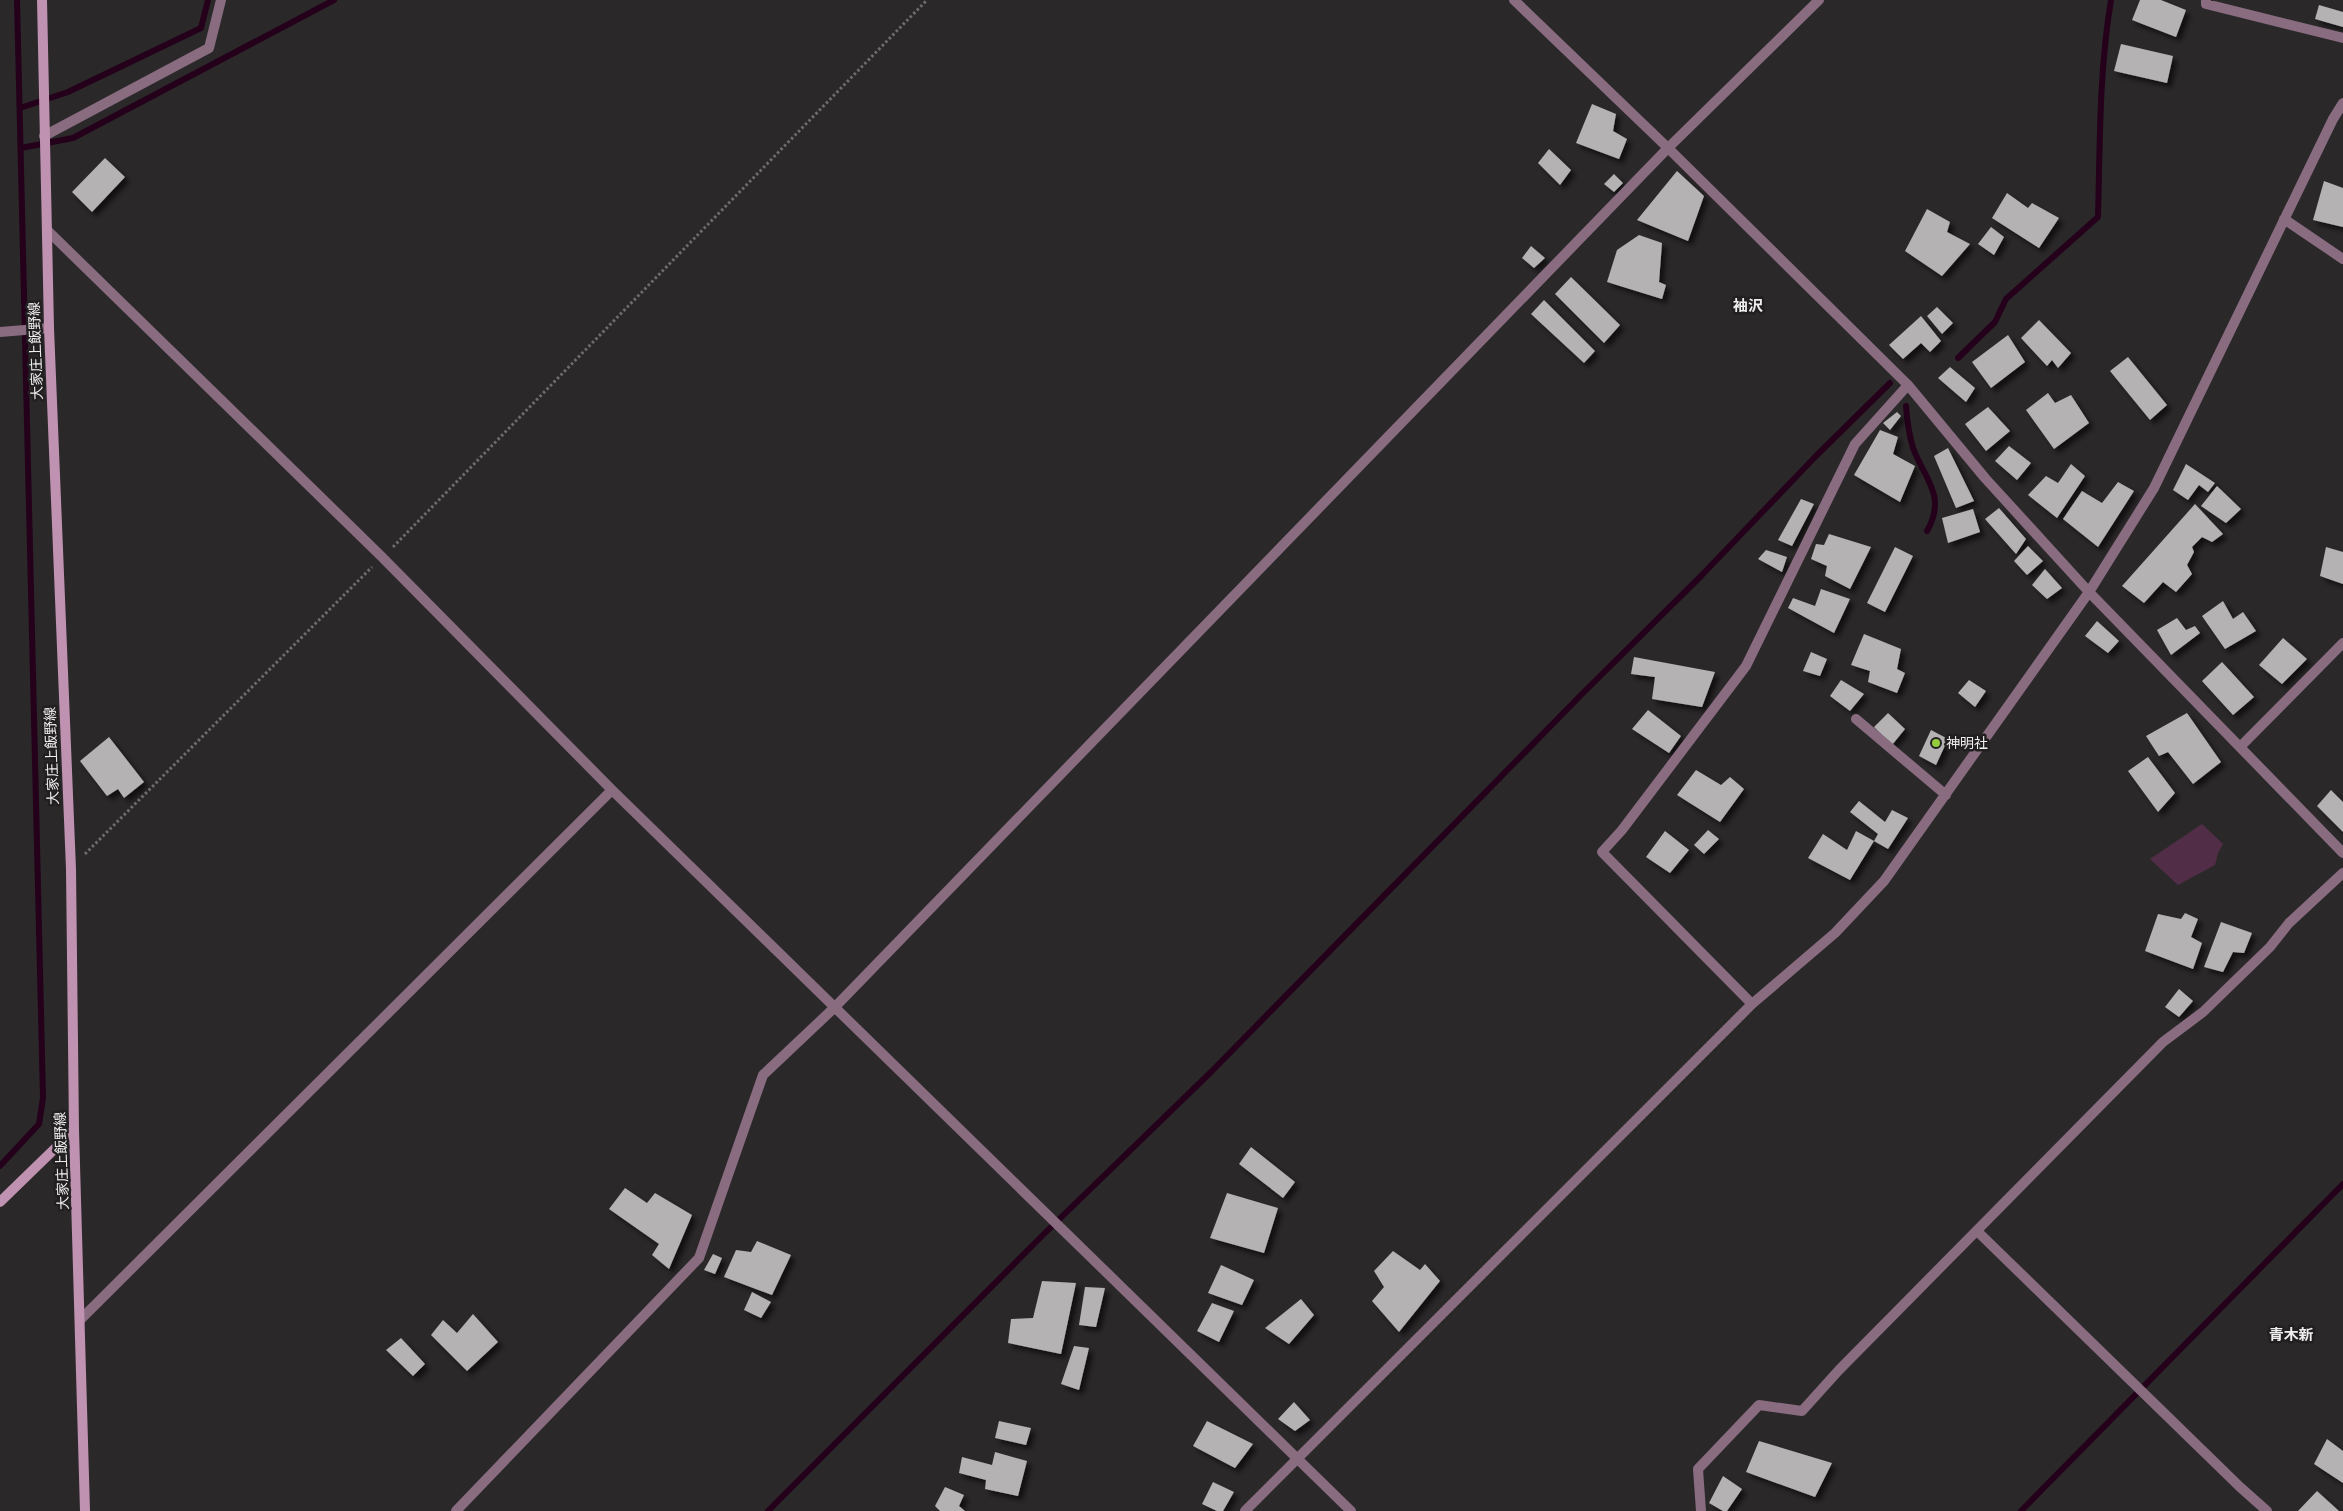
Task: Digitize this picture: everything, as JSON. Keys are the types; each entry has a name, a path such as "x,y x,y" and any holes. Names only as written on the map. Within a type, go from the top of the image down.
{"main road":[{"name":"大家庄上飯野線","path":"42,0 49,328 71,868 74,1130 85,1511"},
{"path":"0,1202 74,1130"}],"street":[{"path":"44,136 209,48 221,0"},
{"path":"1514,0 1668,148 1908,385 1984,478 2089,592 2241,746 2343,853"},
{"path":"456,1511 699,1258 763,1075 834,1008 1668,148 1819,0"},
{"path":"2206,0 2206,4 2343,38"},
{"path":"1245,1511 1752,1004 1836,934 1884,881 2089,592 2154,488 2333,119 2343,103"},
{"path":"2284,219 2343,259"},
{"path":"47,230 382,557 612,790 1351,1511"},
{"path":"0,332 49,328"},
{"path":"1752,1004 1602,852 1622,830 1746,666 1855,444 1908,385"},
{"path":"2241,746 2343,643"},
{"path":"1856,719 1946,795"},
{"path":"80,1320 612,790"},
{"path":"1701,1511 1698,1469 1759,1405 1802,1412 1839,1370 2163,1042 2202,1012 2270,947 2289,923 2343,873"},
{"path":"1977,1231 2240,1488 2267,1511"}],"path":[{"path":"71,868 382,557 927,0"}],"shaded area":[{"path":"2202,824 2223,844 2215,865 2178,885 2150,859"}],"building":[{"path":"2140,0 2161,0 2186,10 2176,37 2132,20"},
{"path":"2319,5 2343,12 2343,27 2315,19"},
{"path":"2121,44 2173,56 2167,83 2114,71"},
{"path":"1592,104 1616,114 1613,131 1627,139 1619,159 1576,143"},
{"path":"1549,149 1571,170 1560,185 1538,163"},
{"path":"105,158 125,177 92,212 72,192"},
{"path":"1677,171 1704,196 1688,241 1637,220"},
{"path":"1614,174 1623,183 1614,192 1604,184"},
{"path":"2324,181 2343,188 2343,227 2313,220"},
{"path":"2007,193 2028,208 2032,203 2059,218 2039,248 1992,218"},
{"path":"1927,209 1950,222 1947,232 1970,244 1942,276 1905,251"},
{"path":"1991,227 2004,237 1994,255 1978,244"},
{"path":"1639,235 1662,243 1659,282 1666,285 1662,299 1607,282 1617,250"},
{"path":"1531,246 1545,258 1534,268 1522,258"},
{"path":"1571,277 1620,325 1604,343 1555,294"},
{"path":"1544,300 1595,351 1584,363 1531,314"},
{"path":"1937,307 1953,323 1942,334 1927,316"},
{"path":"1921,316 1941,341 1930,352 1921,343 1903,359 1889,345"},
{"path":"2039,320 2071,353 2058,368 2052,360 2047,366 2021,338"},
{"path":"2008,335 2025,362 1991,388 1972,362"},
{"path":"2128,357 2167,405 2150,420 2110,371"},
{"path":"1950,367 1975,388 1966,402 1938,378"},
{"path":"2048,393 2055,403 2071,395 2089,423 2054,449 2026,410"},
{"path":"1988,407 2010,431 1986,451 1965,424"},
{"path":"1897,412 1901,416 1890,430 1883,423"},
{"path":"1880,430 1898,437 1893,454 1915,466 1900,502 1854,475"},
{"path":"2009,446 2031,463 2017,480 1995,461"},
{"path":"1948,448 1974,501 1956,508 1934,456"},
{"path":"2071,464 2085,476 2057,518 2028,495 2046,476 2058,483"},
{"path":"2186,464 2215,483 2208,492 2199,485 2188,500 2173,490"},
{"path":"2118,482 2134,491 2098,547 2063,519 2082,491 2102,503"},
{"path":"2217,486 2241,509 2226,523 2201,506"},
{"path":"1801,499 1814,504 1792,546 1778,540"},
{"path":"2195,504 2223,534 2212,542 2202,537 2192,547 2194,552 2187,565 2192,574 2176,592 2163,582 2144,603 2122,586"},
{"path":"1999,508 2026,539 2016,554 1985,519"},
{"path":"1973,509 1980,532 1948,543 1942,518"},
{"path":"1829,534 1871,547 1850,589 1825,576 1827,566 1811,559 1816,544 1824,545"},
{"path":"2028,546 2043,561 2027,575 2014,561"},
{"path":"1895,547 1913,556 1885,612 1867,603"},
{"path":"2326,547 2343,552 2343,584 2320,576"},
{"path":"1766,550 1787,557 1782,572 1758,559"},
{"path":"2045,569 2062,588 2047,599 2032,585"},
{"path":"1821,589 1850,599 1834,633 1788,608 1793,598 1815,606"},
{"path":"2223,601 2233,619 2243,612 2256,631 2225,649 2202,616"},
{"path":"2177,618 2186,630 2195,626 2200,633 2171,655 2157,630"},
{"path":"2097,621 2119,641 2108,653 2085,636"},
{"path":"1864,634 1901,649 1897,669 1905,673 1897,693 1868,682 1870,671 1851,665"},
{"path":"2283,638 2307,659 2282,684 2259,665"},
{"path":"1811,652 1827,659 1820,676 1803,671"},
{"path":"1634,657 1715,672 1702,707 1652,699 1655,677 1631,674"},
{"path":"2222,662 2254,697 2233,715 2202,681"},
{"path":"1841,680 1864,694 1850,711 1830,696"},
{"path":"1969,680 1986,691 1975,707 1958,693"},
{"path":"1648,710 1681,736 1669,753 1632,729"},
{"path":"1888,713 1905,729 1892,745 1874,727"},
{"path":"2187,713 2221,762 2193,784 2168,752 2159,756 2146,736"},
{"path":"1931,730 1948,739 1936,765 1919,756"},
{"path":"109,737 144,782 124,798 118,789 107,796 80,761"},
{"path":"2148,757 2175,793 2158,812 2128,771"},
{"path":"1696,770 1721,785 1730,777 1744,789 1720,822 1677,795"},
{"path":"2331,790 2343,802 2343,832 2317,806"},
{"path":"1859,801 1885,822 1892,810 1908,818 1888,849 1874,841 1878,834 1850,812"},
{"path":"1708,830 1719,839 1704,854 1694,845"},
{"path":"1665,831 1689,850 1670,873 1646,857"},
{"path":"1856,831 1874,841 1850,880 1808,858 1823,834 1847,850"},
{"path":"2185,913 2198,919 2191,937 2202,943 2193,969 2145,951 2158,914 2181,919"},
{"path":"2221,922 2252,933 2244,953 2233,952 2223,972 2204,967"},
{"path":"2179,989 2193,1001 2179,1017 2165,1007"},
{"path":"1251,1147 1295,1182 1283,1198 1239,1164"},
{"path":"625,1188 647,1203 655,1193 692,1215 669,1269 652,1255 659,1244 609,1209"},
{"path":"1227,1193 1278,1208 1264,1253 1210,1238"},
{"path":"757,1241 791,1255 772,1295 724,1277 736,1250 751,1252"},
{"path":"1393,1251 1420,1270 1425,1264 1440,1281 1399,1332 1372,1301 1384,1287 1374,1271"},
{"path":"713,1254 722,1258 715,1274 704,1270"},
{"path":"1221,1265 1254,1280 1242,1305 1208,1293"},
{"path":"1042,1281 1076,1283 1061,1354 1008,1343 1011,1319 1033,1318"},
{"path":"1085,1287 1105,1288 1096,1327 1079,1325"},
{"path":"752,1292 771,1302 761,1318 744,1310"},
{"path":"1301,1299 1314,1315 1289,1344 1265,1328"},
{"path":"1212,1303 1234,1311 1219,1342 1197,1331"},
{"path":"473,1314 498,1342 467,1371 431,1335 443,1320 457,1333"},
{"path":"401,1338 425,1364 413,1376 386,1350"},
{"path":"1074,1346 1089,1348 1079,1390 1061,1384"},
{"path":"1294,1402 1310,1420 1295,1431 1278,1419"},
{"path":"999,1421 1031,1428 1026,1445 995,1438"},
{"path":"1207,1421 1253,1444 1235,1468 1193,1446"},
{"path":"2327,1439 2343,1451 2343,1483 2314,1464"},
{"path":"1759,1441 1832,1463 1815,1497 1746,1472"},
{"path":"995,1452 1027,1461 1018,1496 985,1489 986,1480 959,1473 962,1457 992,1465"},
{"path":"1723,1476 1742,1489 1727,1511 1723,1511 1709,1503"},
{"path":"1213,1482 1234,1492 1223,1511 1217,1511 1202,1504"},
{"path":"945,1487 964,1495 959,1506 965,1511 940,1511 935,1506"},
{"path":"2317,1491 2339,1511 2298,1511"}],"waterway":[{"path":"0,1166 39,1124 43,1098 17,0"},
{"path":"20,108 68,92 201,28 208,0"},
{"path":"21,148 73,138 334,0"},
{"path":"1958,358 1995,322 2006,299 2098,217 2102,81 2111,0"},
{"path":"768,1511 1045,1233 1211,1072 1890,383"},
{"path":"1906,406 1913,448 1935,498 1933,519 1927,531"},
{"path":"2021,1511 2343,1184"}],"place":[{"name":"神明社","path":"1936,743"}],"district":[{"name":"袖沢","path":"1748,306"},
{"name":"青木新","path":"2291,1335"}]}
